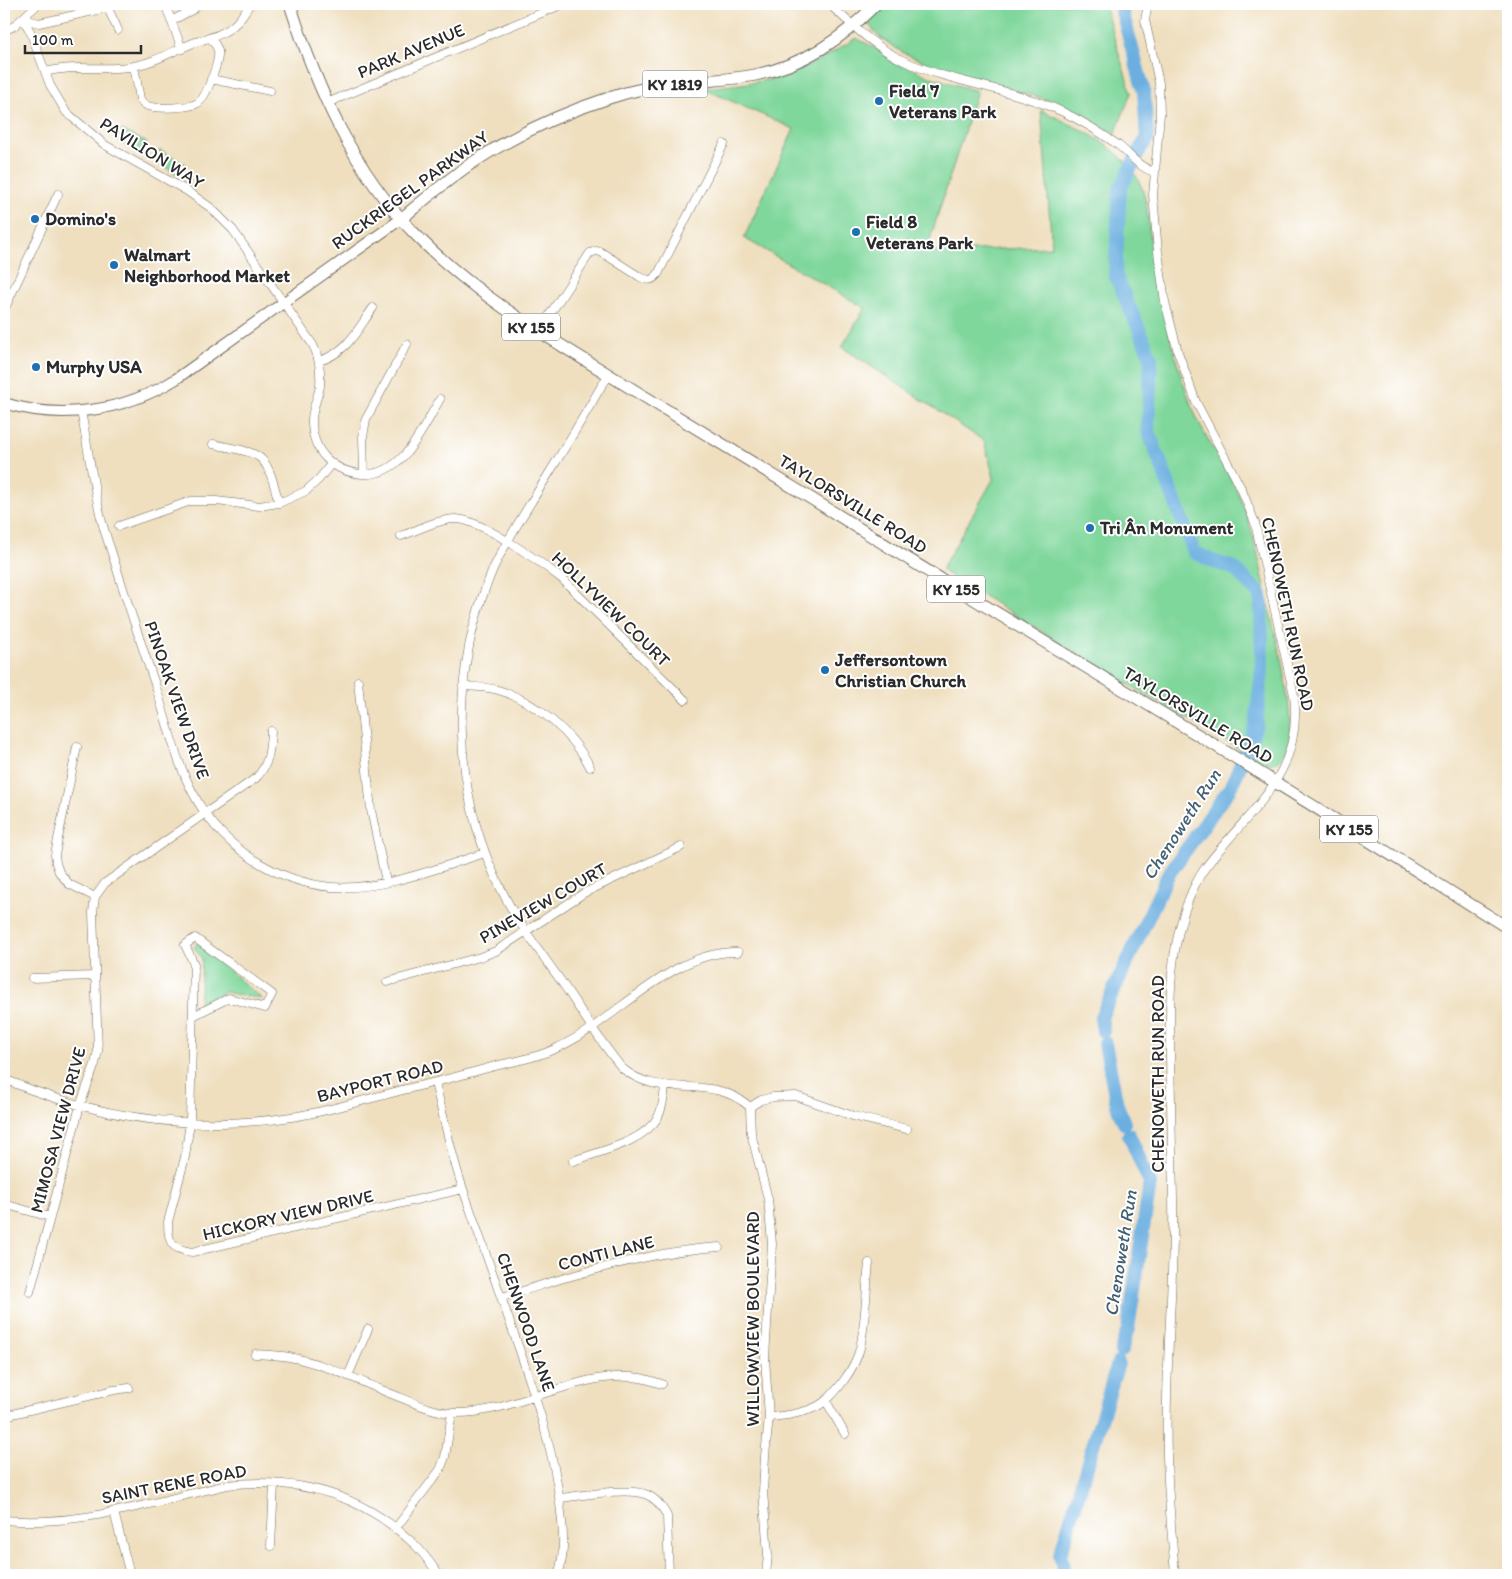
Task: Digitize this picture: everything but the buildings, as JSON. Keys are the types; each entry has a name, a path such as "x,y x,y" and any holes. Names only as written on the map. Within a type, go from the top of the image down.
{"main road":[{"name":"TAYLORSVILLE ROAD","path":"290,4 315,78 332,116 361,165 401,219 435,253 485,295 610,375 952,586 1232,755 1508,928"},
{"name":"RUCKRIEGEL PARKWAY","path":"4,403 38,411 66,412 100,409 127,402 166,385 401,219 469,165 535,127 572,110 611,97 651,87 753,76 781,69 821,50 854,26 876,4"}],"street":[{"path":"4,30 14,26 38,4"},
{"path":"165,4 182,49"},
{"path":"172,21 198,4"},
{"path":"45,72 68,67 128,67 170,55 219,35 233,26 243,16 250,4"},
{"name":"PARK AVENUE","path":"327,103 563,4"},
{"path":"829,4 879,47 903,60 937,73 1028,99 1063,112 1122,148 1137,164 1154,172"},
{"name":"CHENOWETH RUN ROAD","path":"1148,4 1145,16 1146,29 1159,83 1160,114 1153,195 1165,302 1183,369 1196,402 1241,488 1255,523 1294,695 1296,713 1294,736 1288,756 1276,783 1206,867 1192,891 1180,928 1173,963 1170,1026 1173,1201 1167,1455 1175,1575"},
{"path":"22,19 39,23 98,10 108,5 118,30"},
{"name":"PAVILION WAY","path":"22,19 30,31 58,102 66,112 105,145 188,191 211,208 233,230 283,302 312,345 318,362 320,386 312,422 317,445 331,464"},
{"path":"134,66 140,99 148,106 162,108 199,103 204,98 219,52 210,38"},
{"path":"211,79 270,90"},
{"path":"539,331 590,253 601,252 647,280 654,278 658,274 724,144"},
{"path":"4,310 58,194"},
{"path":"318,362 345,348 373,308"},
{"path":"364,474 363,437 366,419 407,344"},
{"path":"610,375 602,385 507,542 493,570 471,636 463,686 461,725 465,773 470,801 485,853 502,892 527,932 615,1060 629,1074 639,1080 665,1087 693,1086 713,1088 735,1096 750,1107 761,1100 773,1097 796,1096 853,1116 907,1129"},
{"path":"119,526 191,501 216,501 260,506 279,503 306,491 331,464 348,472 377,473 397,464 413,444 440,399"},
{"name":"PINOAK VIEW DRIVE","path":"81,411 102,522 176,749 190,786 206,813 226,838 264,866 294,879 330,887 367,887 485,853"},
{"path":"213,444 252,452 262,458 270,471 279,503"},
{"name":"HOLLYVIEW COURT","path":"401,536 443,521 457,519 475,524 540,561 562,579 685,700"},
{"path":"358,682 371,810 386,882"},
{"path":"463,686 497,690 527,703 546,716 578,746 590,767"},
{"path":"77,746 55,855 59,872 69,884 95,897 105,883 261,773 269,758 271,731"},
{"name":"PINEVIEW COURT","path":"386,982 496,951 584,894 681,847"},
{"name":"MIMOSA VIEW DRIVE","path":"30,1292 80,1106 98,1051 93,912 95,897"},
{"name":"HICKORY VIEW DRIVE","path":"193,1016 229,998 265,1008 272,994 195,938 185,945 194,964 190,1122 184,1157 168,1222 171,1245 182,1251 192,1252 220,1247 463,1189"},
{"name":"BAYPORT ROAD","path":"4,1079 34,1092 80,1106 127,1117 190,1122 255,1122 298,1116 435,1083 559,1047 687,963 711,954 738,952"},
{"path":"32,978 95,976"},
{"name":"CHENWOOD LANE","path":"435,1083 463,1189 502,1297 553,1458 560,1498 564,1546 562,1564 558,1575"},
{"path":"573,1161 644,1133 658,1115 665,1087"},
{"name":"WILLOWVIEW BOULEVARD","path":"750,1107 751,1133 768,1199 772,1244 765,1358 769,1417 763,1491 768,1554 766,1575"},
{"path":"4,1204 50,1217"},
{"name":"CONTI LANE","path":"502,1297 567,1277 661,1254 719,1247"},
{"path":"769,1417 806,1410 826,1400 851,1370 860,1348 869,1263"},
{"path":"348,1376 368,1329"},
{"path":"255,1354 281,1355 304,1360 417,1404 452,1413 489,1410 596,1380 635,1377 662,1384"},
{"path":"4,1416 129,1388"},
{"path":"826,1400 845,1434"},
{"path":"395,1529 440,1470 445,1457 452,1413"},
{"name":"SAINT RENE ROAD","path":"4,1520 53,1521 72,1519 114,1512 227,1485 248,1483 299,1486 333,1493 374,1513 413,1543 439,1575"},
{"path":"271,1546 274,1484"},
{"path":"560,1498 633,1492 652,1498 663,1508 667,1516 669,1575"},
{"path":"114,1512 130,1575"}],"green space":[{"path":"884,4 1104,4 1131,93 1115,134 1061,104 936,67 902,52 878,36 868,23"},
{"path":"856,38 927,76 977,91 926,252 1052,247 1041,110 1104,143 1125,162 1140,183 1146,205 1154,264 1171,341 1182,379 1200,425 1230,476 1241,500 1256,547 1287,690 1289,735 1286,751 1278,761 1267,763 1260,761 1116,677 941,570 994,478 984,441 842,347 865,308 744,238 794,129 702,88 752,83 780,77 814,63"},
{"path":"122,130 147,143 141,154 117,140"},
{"path":"160,150 185,164 179,175 154,161"},
{"path":"197,943 262,999 224,992 199,1007 202,959 194,947"}],"waterway":[{"name":"Chenoweth Run","path":"1103,1031 1101,1017 1168,875 1230,788 1247,751 1256,724 1262,670 1261,595 1234,568 1214,562 1194,552 1148,430 1151,357 1115,274 1120,189 1147,139 1144,92 1120,4"},
{"name":"Chenoweth Run","path":"1105,1043 1117,1105 1124,1123"},
{"name":"Chenoweth Run","path":"1121,1351 1128,1329 1150,1183 1129,1135"},
{"name":"Chenoweth Run","path":"1065,1575 1060,1555 1118,1363"}],"place":[{"name":"Field 7 Veterans Park","path":"879,101"},
{"name":"Domino's","path":"35,219"},
{"name":"Field 8 Veterans Park","path":"856,232"},
{"name":"Walmart Neighborhood Market","path":"114,265"},
{"name":"Murphy USA","path":"36,367"},
{"name":"Tri Ân Monument","path":"1090,528"},
{"name":"Jeffersontown Christian Church","path":"825,670"}]}
